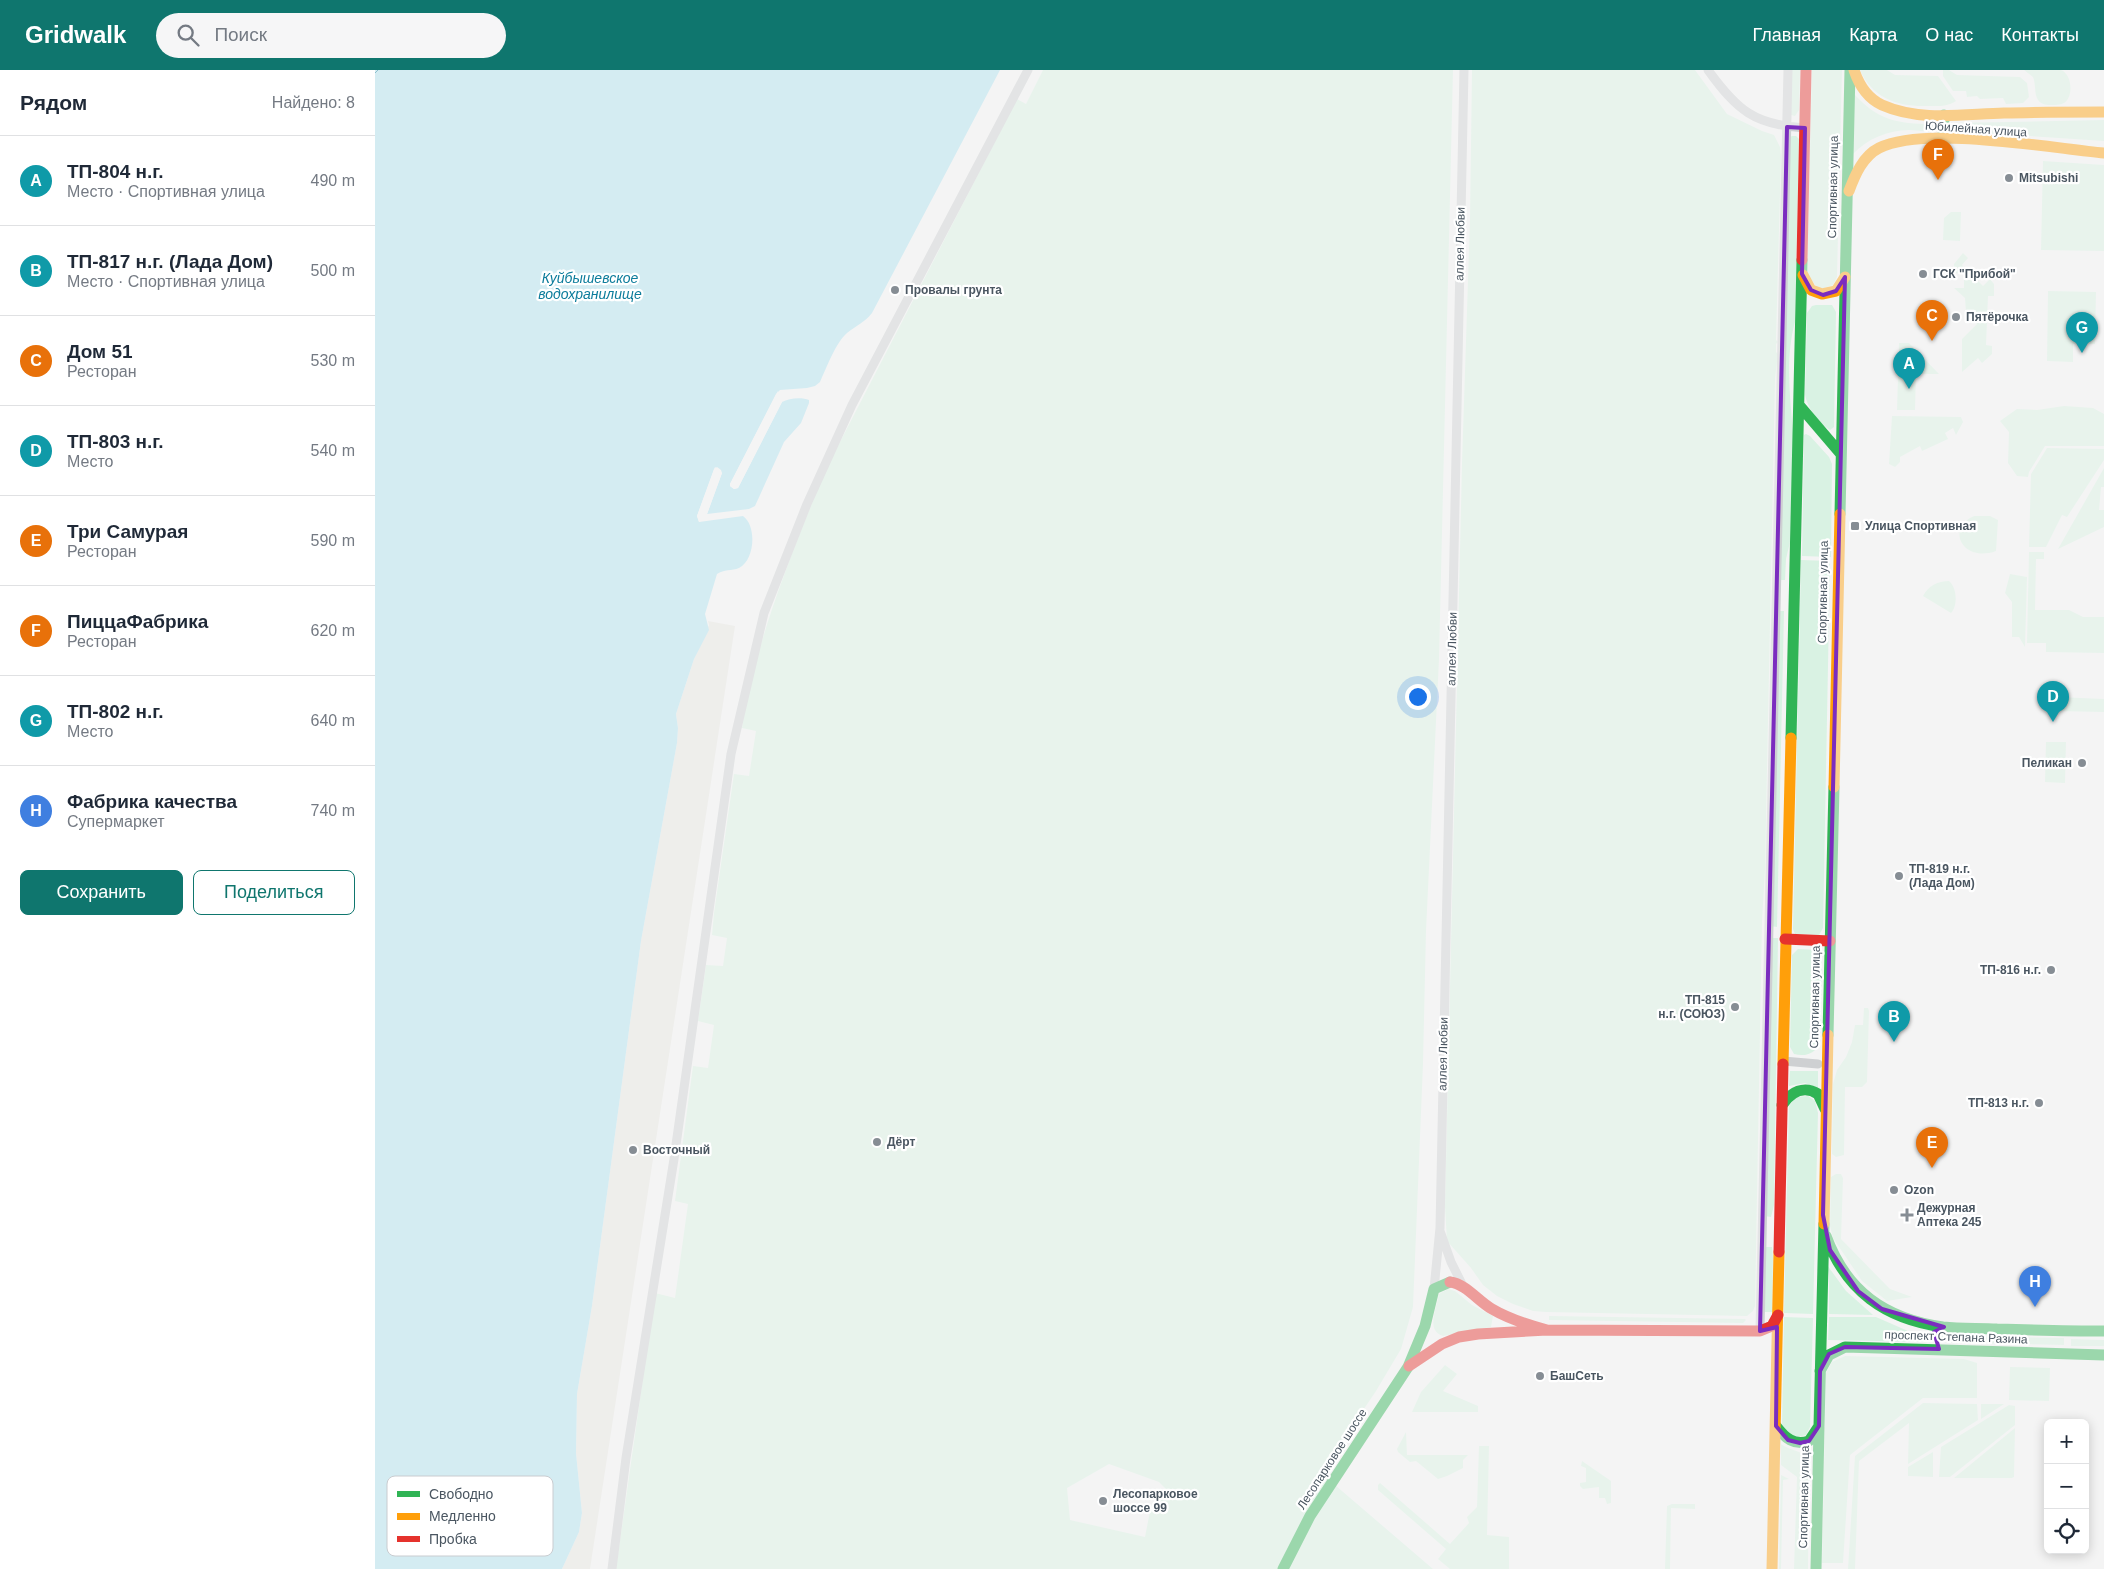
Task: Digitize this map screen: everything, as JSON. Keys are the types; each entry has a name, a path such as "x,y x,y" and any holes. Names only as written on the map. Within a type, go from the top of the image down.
{"main road":[{"path":"1772,1569 1806,70"},
{"name":"Спортивная улица","path":"1816,1569 1850,70"},
{"name":"Юбилейная улица","path":"1854,70 1863,88 1871,98 1881,105 1908,113 1944,115 2104,112"},
{"path":"1943,139 1944,115"},
{"name":"Юбилейная улица","path":"1846,198 1862,163 1879,148 1908,139 1943,139 2104,153"},
{"path":"1802,274 1811,290 1823,295 1836,291 1842,285 1845,277"},
{"path":"1799,405 1840,453"},
{"path":"1785,939 1830,941"},
{"name":"Спортивная улица","path":"1782,1105 1787,1096 1793,1091 1799,1089 1812,1090 1821,1098 1825,1115"},
{"name":"проспект Степана Разина","path":"1823,1215 1830,1250 1837,1265 1858,1291 1882,1309 1917,1322 1944,1327 2104,1332"},
{"path":"1434,1289 1443,1283 1454,1283 1464,1288 1476,1299 1496,1312 1517,1322 1547,1330 1760,1331 1772,1326 1778,1315"},
{"name":"Лесопарковое шоссе","path":"1283,1569 1310,1516 1408,1367 1425,1326 1434,1289"},
{"path":"1491,1333 1499,1328 1499,1317 1496,1312"},
{"path":"1425,1326 1432,1342 1442,1344"},
{"path":"1939,1349 1935,1336 1937,1331 1944,1327"},
{"name":"Лесопарковое шоссе","path":"1408,1367 1442,1344 1459,1337 1547,1330"},
{"path":"1760,1331 1771,1338 1777,1351"},
{"name":"проспект Степана Разина","path":"1819,1371 1829,1354 1845,1347 2104,1355"},
{"name":"Спортивная улица","path":"1776,1426 1788,1440 1800,1443 1809,1441 1819,1426"}],"street":[{"path":"612,1569 626,1458 674,1159 731,754 763,613 807,504 852,405 1027,70"},
{"name":"аллея Любви","path":"1434,1289 1440,1228 1464,70"},
{"path":"1708,70 1733,102 1745,112 1761,120 1787,127 1805,128"},
{"path":"1760,1331 1789,70"},
{"path":"1783,1062 1818,1064"},
{"name":"аллея Любви","path":"1440,1228 1451,1262 1464,1288"}],"highlighted area":[{"path":"1787,127 1805,128 1802,274 1811,290 1823,295 1836,291 1845,277 1823,1215 1830,1250 1858,1291 1882,1309 1944,1327 1934,1332 1939,1349 1845,1347 1829,1354 1820,1371 1819,1426 1809,1441 1800,1443 1788,1440 1776,1426 1777,1327 1760,1331"}],"green space":[{"path":"1043,70 1453,70 1439,659 1426,931 1423,1064 1413,1307 1401,1349 1376,1391 1321,1473 1433,1569 616,1569 655,1293 675,1298 688,1204 675,1201 693,1066 708,1068 714,1025 698,1021 706,965 723,966 727,938 712,935 714,913 734,774 749,776 756,731 742,728 756,662 776,598 825,471 1017,99 1026,104","holes":["1109,1464 1159,1482 1165,1488 1151,1506 1145,1537 1070,1520 1067,1488"]},
{"path":"1472,70 1695,70 1727,114 1774,135 1780,147 1776,340 1778,342 1776,344 1776,352 1778,354 1775,378 1755,1306 1753,1311 1747,1316 1533,1311 1497,1296 1483,1285 1447,1241 1445,1207 1462,463 1470,219"},
{"path":"1790,70 1800,70 1799,110 1795,116 1791,115"},
{"path":"1812,70 1842,70 1837,277 1833,285 1819,290 1807,274"},
{"path":"1860,70 1887,70 1895,75 1938,76 1956,101 1939,106 1916,106 1896,102 1887,99 1871,88"},
{"path":"1943,70 1949,70 1957,75 2020,77 2027,83 2029,97 2023,103 2006,104 2003,98 1980,99 1977,96 1967,97 1966,91 1953,91 1943,76"},
{"path":"2024,70 2061,70 2065,72 2070,86 2067,100 2058,105 2041,103 2035,92 2033,77"},
{"path":"1854,94 1871,110 1889,119 1908,123 1932,124 1935,126 1935,129 1926,131 1901,130 1878,136 1853,154"},
{"path":"2104,120 2104,141 1955,131 1955,123"},
{"path":"1796,136 1799,139 1795,322 1789,363 1793,474 1790,542 1786,559 1785,580 1778,580 1790,137"},
{"path":"2043,161 2104,165 2104,251 2041,250"},
{"path":"1951,212 1961,212 1960,241 1943,240 1944,218"},
{"path":"1963,253 1968,258 1962,265 1983,286 1990,279 1994,284 1994,296 1988,296 1986,345 1992,346 1992,354 1982,363 1978,358 1962,372 1962,339 1977,324 1966,312 1965,298 1954,288 1964,288 1964,273 1954,273 1954,264"},
{"path":"2048,291 2096,292 2095,344 2073,344 2073,362 2047,361"},
{"path":"1832,305 1836,312 1834,427 1830,430 1814,415 1808,405 1805,394 1807,313 1812,306"},
{"path":"1899,343 1909,343 1939,374 1916,374 1915,410 1897,410"},
{"path":"2064,406 2093,408 2104,414 2104,446 2045,446 2029,472 2028,477 2017,476 2008,463 2009,432 2000,421 2017,409 2037,410"},
{"path":"1892,416 1961,417 1963,422 1956,435 1953,428 1945,433 1948,439 1922,451 1920,446 1900,457 1900,462 1895,467 1889,464"},
{"path":"1806,434 1829,457 1832,464 1831,557 1802,556 1804,435"},
{"path":"2047,448 2104,449 2104,460 2067,517 2062,515 2046,547 2029,547 2031,474"},
{"path":"2104,468 2104,487 2101,487 2099,510 2104,510 2104,527 2058,549"},
{"path":"1974,516 1990,516 1998,520 1996,551 1975,552 1967,549 1962,543 1961,529 1965,522"},
{"path":"2029,552 2044,552 2044,559 2036,559 2035,610 2069,610 2083,617 2104,617 2104,653 2046,652 2046,643 2027,643"},
{"path":"1801,560 1830,561 1823,928 1819,935 1795,934 1793,929"},
{"path":"2010,574 2027,577 2025,647 2019,637 2012,637 2012,602 2005,593"},
{"path":"1949,581 1954,588 1956,597 1955,606 1951,613 1923,596 1934,585"},
{"path":"1778,611 1784,611 1777,927 1771,926"},
{"path":"2057,697 2104,699 2104,712 2056,711"},
{"path":"2046,742 2066,742 2065,783 2045,782"},
{"path":"1770,938 1778,938 1774,1205 1771,1217 1765,1216"},
{"path":"1798,949 1818,950 1822,961 1820,1042 1813,1052 1802,1055 1794,1054 1790,1047 1792,955"},
{"path":"1864,1008 1868,1008 1869,1011 1867,1082 1862,1087 1845,1087 1844,1155 1836,1157 1832,1154 1833,1084 1837,1070 1846,1057 1852,1042 1855,1025 1863,1025"},
{"path":"1790,1071 1818,1071 1818,1088 1805,1083 1789,1086"},
{"path":"1808,1096 1815,1101 1818,1113 1813,1314 1784,1313 1789,1106 1796,1097"},
{"path":"1841,1174 1843,1178 1841,1239 1890,1289 1912,1297 1887,1301 1862,1281 1833,1238 1830,1226 1831,1177"},
{"path":"1764,1247 1772,1247 1772,1312 1762,1312"},
{"path":"1827,1265 1846,1291 1873,1315 1829,1314 1829,1276"},
{"path":"1448,1289 1455,1291 1472,1305 1493,1316 1491,1327 1443,1336 1438,1333 1433,1324 1433,1318 1439,1294"},
{"path":"1549,1316 1746,1320 1743,1323 1549,1320"},
{"path":"1784,1317 1813,1318 1810,1427 1806,1435 1794,1438 1782,1426"},
{"path":"1829,1317 1876,1317 1908,1331 1927,1335 1929,1340 1926,1342 1828,1340"},
{"path":"1939,1336 2064,1338 2064,1345 1941,1342 1938,1340"},
{"path":"2071,1339 2104,1340 2104,1346 2071,1346"},
{"path":"1845,1356 1964,1359 1977,1363 1977,1398 1923,1398 1850,1455 1843,1563 1822,1563 1826,1373 1832,1362"},
{"path":"1445,1365 1457,1374 1443,1391 1478,1406 1478,1412 1412,1412 1421,1392"},
{"path":"2010,1367 2050,1368 2049,1401 2009,1400"},
{"path":"1923,1403 1977,1404 1978,1420 1908,1464 1909,1423 1859,1461 1855,1569 1848,1569 1855,1456"},
{"path":"1981,1404 2004,1404 1981,1419"},
{"path":"2009,1405 2015,1406 2015,1425 1950,1477 1939,1477 1941,1447"},
{"path":"2015,1428 2014,1477 1954,1478"},
{"path":"1406,1432 1407,1455 1468,1455 1463,1460 1463,1468 1438,1479 1416,1461 1410,1462 1397,1449"},
{"path":"1781,1444 1803,1454 1809,1459 1808,1569 1794,1569 1797,1477 1781,1465"},
{"path":"1479,1446 1489,1446 1487,1535 1509,1537 1509,1569 1450,1569 1438,1559 1446,1549 1378,1490 1380,1483 1450,1544 1469,1523 1467,1517 1477,1507"},
{"path":"1933,1452 1933,1477 1908,1476 1908,1467"},
{"path":"1582,1461 1611,1481 1611,1503 1607,1504 1605,1498 1599,1498 1599,1487 1583,1489 1580,1486 1580,1483 1586,1482 1586,1468 1581,1466"},
{"path":"1781,1475 1789,1479 1783,1480 1781,1569 1779,1569"},
{"path":"1672,1504 1695,1504 1695,1509 1671,1508 1670,1569 1665,1569 1667,1506"}],"sand":[{"name":"Восточный","path":"708,621 735,626 590,1569 562,1569 579,1532 582,1513 576,1453 577,1394 592,1306 641,941 677,743 678,728 676,714 694,659 709,625"}],"water":[{"name":"Куйбышевское водохранилище","path":"375,70 1000,70 872,313 843,337 820,382 815,386 807,388 780,390 776,394 730,484 734,489 738,488 782,402 799,398 809,400 809,403 801,423 784,442 755,506 749,509 707,514 722,473 715,467 697,516 699,522 743,516 751,527 752,543 751,551 744,564 734,570 722,571 717,574 705,614 709,630 694,659 676,714 678,728 677,743 641,941 592,1306 577,1394 576,1453 582,1513 579,1532 562,1569 375,1569"}],"pier":[{"path":"778,391 779,394 732,485 736,487 781,399 782,402 738,488 734,489 730,484"},
{"path":"717,467 722,473 706,517 704,512 720,473 716,470 699,520 704,519 699,522 697,516 714,469"}],"ferry route":[{"path":"375,73 378,70"}],"traffic: fast":[{"path":"1840,514 1850,70"},
{"path":"1943,139 1944,115"},
{"path":"1791,738 1802,260"},
{"path":"1799,405 1840,453"},
{"path":"1828,1035 1834,787"},
{"path":"1782,1105 1794,1093 1808,1090 1818,1094 1825,1109"},
{"path":"1776,1426 1786,1437 1794,1442 1809,1441 1819,1426 1824,1224"},
{"path":"1826,1236 1834,1255 1857,1287 1870,1299 1903,1317 1922,1323 1950,1328 2104,1331"},
{"path":"1283,1569 1310,1516 1408,1367 1425,1326 1434,1289 1450,1282"},
{"path":"1820,1371 1829,1355 1845,1347 2104,1355"},
{"path":"1816,1569 1819,1427"}],"traffic: slow":[{"path":"1854,70 1861,86 1872,99 1882,105 1911,114 1942,116 2104,112"},
{"path":"1849,191 1857,172 1873,151 1900,141 1926,138 1956,138 2021,143 2104,153"},
{"path":"1803,275 1811,290 1822,294 1836,291 1845,277"},
{"path":"1834,787 1840,514"},
{"path":"1783,1064 1791,738"},
{"path":"1824,1224 1828,1035"},
{"path":"1772,1569 1779,1252"}],"traffic: jam":[{"path":"1802,260 1806,70"},
{"path":"1785,939 1830,941"},
{"path":"1779,1252 1783,1064"},
{"path":"1450,1282 1456,1283 1472,1293 1498,1313 1547,1330"},
{"path":"1409,1366 1442,1344 1459,1337 1478,1334 1547,1330 1760,1331 1772,1326 1778,1315"}],"place":[{"name":"Mitsubishi","path":"2009,178"},
{"name":"ПиццаФабрика","path":"1938,180"},
{"name":"ГСК \"Прибой\"","path":"1923,274"},
{"name":"Провалы грунта","path":"895,290"},
{"name":"Пятёрочка","path":"1956,317"},
{"name":"Дом 51","path":"1932,341"},
{"name":"ТП-802 н.г.","path":"2082,353"},
{"name":"ТП-804 н.г.","path":"1909,389"},
{"name":"Улица Спортивная","path":"1855,526"},
{"name":"ТП-803 н.г.","path":"2053,722"},
{"name":"Пеликан","path":"2082,763"},
{"name":"ТП-819 н.г. (Лада Дом)","path":"1899,876"},
{"name":"ТП-816 н.г.","path":"2051,970"},
{"name":"ТП-815 н.г. (СОЮЗ)","path":"1735,1007"},
{"name":"ТП-817 н.г. (Лада Дом)","path":"1894,1042"},
{"name":"ТП-813 н.г.","path":"2039,1103"},
{"name":"Дёрт","path":"877,1142"},
{"name":"Восточный","path":"633,1150"},
{"name":"Три Самурая","path":"1932,1168"},
{"name":"Ozon","path":"1894,1190"},
{"name":"Дежурная Аптека 245","path":"1907,1215"},
{"name":"Фабрика качества","path":"2035,1307"},
{"name":"БашСеть","path":"1540,1376"},
{"name":"Лесопарковое шоссе 99","path":"1103,1501"}]}
